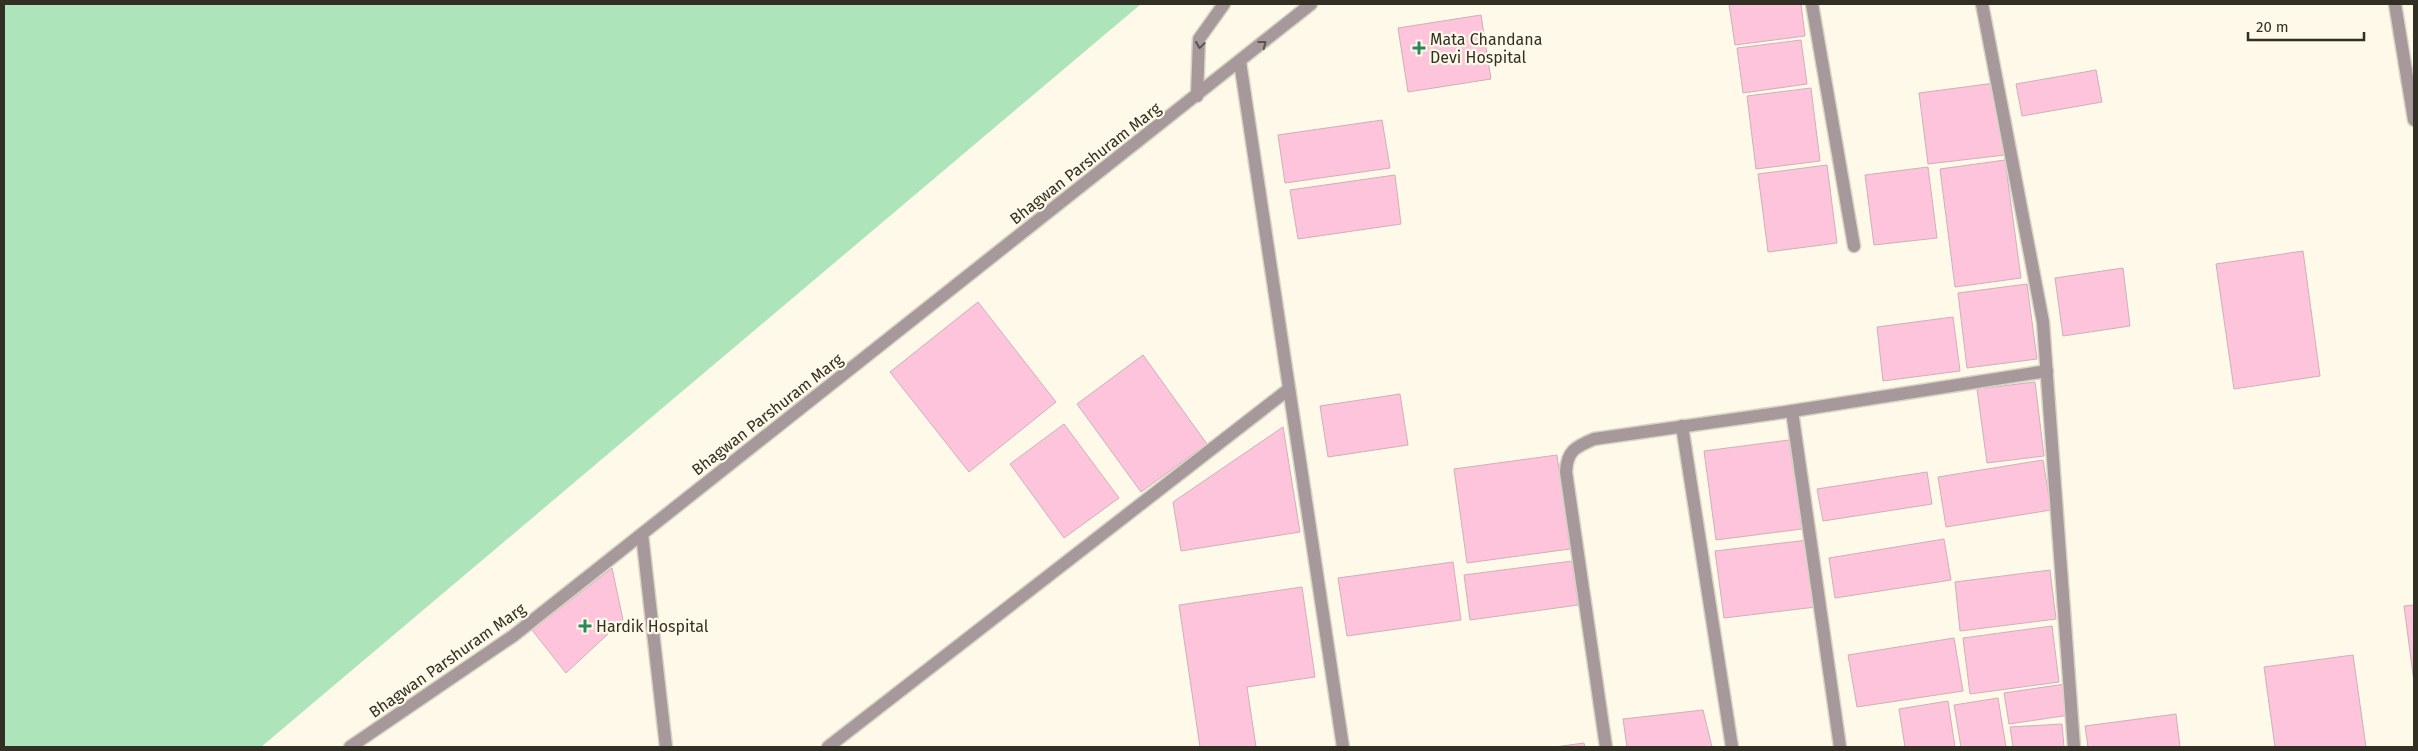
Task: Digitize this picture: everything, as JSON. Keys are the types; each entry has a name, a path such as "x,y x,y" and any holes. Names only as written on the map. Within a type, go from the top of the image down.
{"street":[{"path":"1197,96 1199,39 1224,4"},
{"name":"Bhagwan Parshuram Marg","path":"350,747 513,636 1311,4"},
{"path":"1812,4 1854,246"},
{"path":"1982,4 2043,322 2074,747"},
{"path":"2395,4 2414,120"},
{"path":"1240,62 1333,670 1343,747"},
{"path":"1606,747 1566,472 1567,460 1579,446 1594,439 1792,411 2047,371"},
{"path":"828,747 1289,389"},
{"path":"1792,411 1840,747"},
{"path":"1682,426 1732,747"},
{"path":"642,534 666,747"}],"green space":[{"path":"4,4 1141,4 261,747 4,747"}],"building":[{"path":"1729,4 1801,4 1805,36 1735,45"},
{"path":"1481,15 1491,79 1408,92 1398,28"},
{"path":"1801,40 1807,84 1743,93 1737,48"},
{"path":"2096,70 2102,102 2022,116 2016,84"},
{"path":"1995,83 2005,155 1928,164 1919,93"},
{"path":"1811,88 1820,161 1756,169 1747,96"},
{"path":"1382,120 1390,168 1285,183 1278,135"},
{"path":"2005,160 2021,278 1955,287 1940,169"},
{"path":"1827,165 1837,243 1768,252 1758,174"},
{"path":"1928,167 1937,238 1874,245 1865,175"},
{"path":"1395,175 1401,224 1298,239 1290,190"},
{"path":"2303,251 2320,376 2234,389 2216,264"},
{"path":"2123,268 2130,326 2063,336 2055,278"},
{"path":"2027,284 2037,359 1967,368 1958,293"},
{"path":"978,302 1056,402 969,472 890,372"},
{"path":"1953,317 1960,371 1883,381 1877,327"},
{"path":"1143,355 1207,444 1141,492 1077,404"},
{"path":"2035,382 2044,456 1987,463 1977,389"},
{"path":"1400,394 1408,445 1328,457 1320,406"},
{"path":"1064,424 1119,498 1064,538 1010,464"},
{"path":"1283,427 1300,532 1181,551 1173,502"},
{"path":"1789,440 1802,529 1716,540 1704,451"},
{"path":"1557,455 1570,549 1467,563 1454,469"},
{"path":"2043,460 2051,510 1946,527 1938,477"},
{"path":"1927,472 1932,504 1823,521 1817,489"},
{"path":"1944,539 1951,580 1835,598 1829,558"},
{"path":"1808,540 1816,607 1724,618 1715,551"},
{"path":"1572,561 1578,605 1470,620 1464,575"},
{"path":"1453,562 1461,620 1347,636 1338,578"},
{"path":"612,568 623,620 566,673 532,630"},
{"path":"2050,570 2056,619 1960,631 1955,582"},
{"path":"1302,587 1315,677 1247,687 1256,747 1200,747 1179,605"},
{"path":"2414,605 2414,682 2404,606"},
{"path":"2052,626 2059,682 1970,694 1963,638"},
{"path":"1954,638 1963,691 1857,707 1848,655"},
{"path":"2353,655 2366,747 2275,747 2264,667"},
{"path":"2065,684 2070,715 2009,724 2004,693"},
{"path":"1998,698 2006,747 1961,747 1954,705"},
{"path":"1948,701 1955,747 1905,747 1899,709"},
{"path":"1703,710 1712,747 1627,747 1623,719"},
{"path":"2176,714 2180,747 2088,747 2085,726"},
{"path":"2062,724 2064,747 2013,747 2010,727"},
{"path":"1584,743 1585,747 1555,747"}],"place":[{"name":"Mata Chandana Devi Hospital","path":"1419,48"},
{"name":"Hardik Hospital","path":"585,626"}]}
